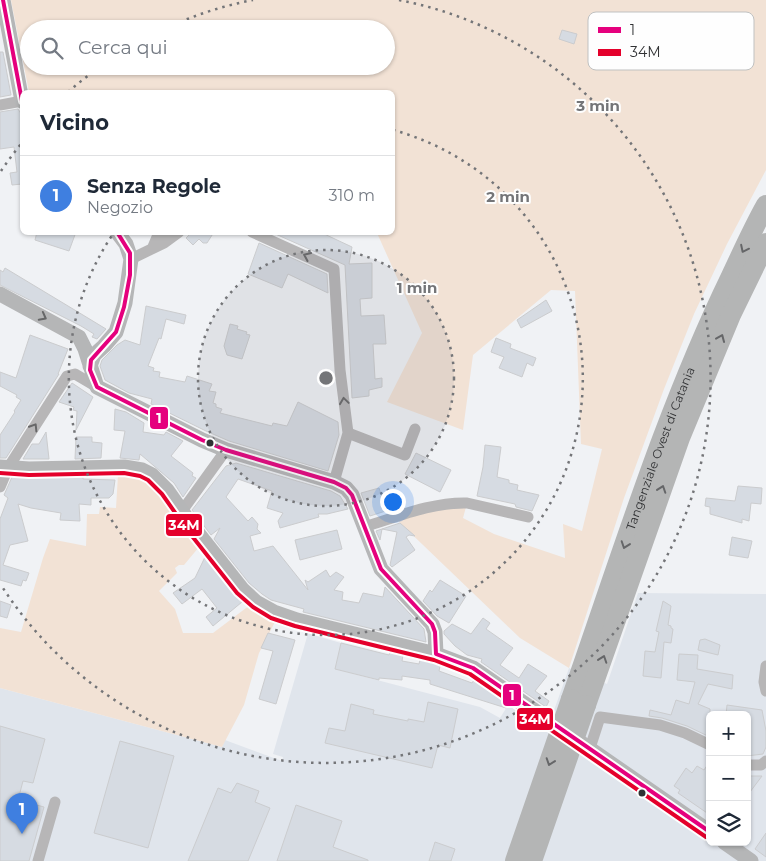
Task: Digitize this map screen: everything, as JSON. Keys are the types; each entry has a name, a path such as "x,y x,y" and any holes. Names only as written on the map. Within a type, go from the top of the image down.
{"highway":[{"name":"Tangenziale Ovest di Catania","path":"586,707 675,405 716,307 766,205"},
{"name":"Tangenziale Ovest di Catania","path":"586,707 680,438 730,315 766,243"},
{"path":"515,861 586,707"},
{"path":"532,861 586,707"}],"main road":[{"path":"3,0 20,90"},
{"path":"90,366 94,355 116,332 125,303 131,259 126,244 119,235"},
{"path":"0,294 79,337 86,349 97,387 202,440 226,450 334,482 346,488 352,494 380,569 432,624 435,632 436,654"},
{"path":"4,468 124,467 142,470 152,475 167,490 242,589 256,602 274,612 297,620 436,654 473,668 706,829"},
{"path":"730,846 751,861"}],"street":[{"path":"0,106 20,101"},
{"path":"152,249 159,235"},
{"path":"131,259 175,235"},
{"path":"259,235 334,269 340,370 348,433 334,482"},
{"path":"0,487 4,468 67,376 75,374 97,387"},
{"path":"348,433 405,455 415,429"},
{"path":"182,511 226,450"},
{"path":"364,527 430,507 460,502 528,517"},
{"path":"766,666 764,682 766,691"},
{"path":"586,707 590,748"},
{"path":"551,722 586,707 660,725 685,733 706,743"},
{"path":"751,765 761,765 766,761"},
{"path":"38,861 55,802"}],"shaded area":[{"path":"11,0 766,0 766,170 727,244 694,314 664,389 624,498 569,668 520,638 398,521 434,510 466,507 463,518 494,534 565,558 563,524 582,531 602,449 581,444 575,291 551,290 473,355 463,430 387,402 422,333 378,235 395,235 395,90 29,90 26,75 395,75 395,20 20,20 20,46"},
{"path":"118,475 132,476 145,480 160,491 199,547 184,565 179,565 175,568 177,573 159,591 175,609 183,633 213,633 250,605 276,620 259,653 244,705 222,747 0,688 0,628 21,632 50,539 86,546 87,514 99,514 100,507 116,508"},
{"path":"638,593 766,594 766,861 0,861 0,688 222,747 225,740 282,761 283,757 273,754 309,630 314,630 313,635 341,643 335,669 480,707 500,718 510,702 513,686 552,716 569,668 607,684"}],"building":[{"path":"562,30 577,34 574,44 559,39"},
{"path":"0,52 3,52 11,95 0,97"},
{"path":"18,109 20,112 20,184 12,185 10,173 17,172 14,147 0,149 0,112"},
{"path":"36,235 75,235 69,251 35,240"},
{"path":"189,235 212,235 207,243 203,243 199,239 193,245 186,238"},
{"path":"278,235 326,235 352,247 349,264 372,263 372,298 360,299 361,316 384,315 386,344 373,344 375,379 382,378 382,387 369,390 369,396 352,398 345,265"},
{"path":"259,243 327,274 328,293 288,274 282,288 248,274"},
{"path":"5,268 106,329 97,339 92,337 94,334 81,326 0,285 0,270 3,272"},
{"path":"546,300 552,311 521,328 517,320"},
{"path":"146,306 186,315 184,324 166,319 161,339 159,338 148,366 154,368 153,371 160,372 159,377 185,382 187,376 212,384 209,391 216,392 213,403 216,404 216,407 222,409 220,413 272,426 273,423 287,426 298,402 338,422 339,435 328,471 229,441 151,404 152,399 129,393 105,380 100,366 102,360 117,345 125,340 140,345"},
{"path":"230,324 238,326 237,329 250,335 242,359 227,355 224,346"},
{"path":"30,335 68,349 59,374 6,458 0,458 0,435 21,400 16,397 17,395 0,386 0,372 16,378"},
{"path":"496,338 511,344 510,348 536,358 533,366 527,363 522,377 499,368 504,357 491,352"},
{"path":"72,383 93,397 76,430 77,411 73,410 74,407 59,402"},
{"path":"115,409 126,412 144,423 143,432 164,435 166,432 183,441 171,456 193,473 192,476 196,478 183,497 174,483 140,454 139,460 120,458 125,431 114,430"},
{"path":"46,432 49,459 23,459 32,444 39,444"},
{"path":"76,437 92,437 92,442 102,443 101,458 75,459"},
{"path":"485,445 501,447 497,477 518,485 517,490 539,495 532,511 516,507 515,504 477,496"},
{"path":"416,453 451,470 440,492 405,474"},
{"path":"236,463 331,491 340,496 348,509 318,514 319,517 280,528 278,521 283,513 267,508 272,491 238,479 226,497 248,521 252,517 258,524 257,529 261,533 250,536 254,551 273,546 308,590 305,580 308,582 326,570 330,577 336,572 344,577 334,590 343,592 342,600 359,603 363,593 383,597 385,587 424,629 426,642 303,612 304,609 271,600 249,583 214,539 220,528 211,535 192,510 226,466"},
{"path":"12,477 83,477 83,479 115,480 113,494 109,498 91,498 91,505 79,504 80,521 60,520 61,513 18,504 28,541 10,545 3,565 29,573 26,581 23,580 21,586 0,580 0,519 8,498 4,495"},
{"path":"738,486 762,488 761,504 751,503 749,521 742,519 742,523 710,514 710,507 705,506 706,498 735,501"},
{"path":"379,488 385,506 390,496 395,508 370,516 361,493"},
{"path":"400,523 415,536 409,535 406,537 415,550 392,567 390,565 397,532 382,529"},
{"path":"382,529 380,540 376,531"},
{"path":"337,530 342,549 300,560 295,540"},
{"path":"732,537 752,541 748,558 729,555"},
{"path":"205,557 242,602 213,626 206,617 217,608 202,589 182,604 173,593 195,578"},
{"path":"440,580 466,596 449,623 437,616 423,601"},
{"path":"0,601 11,605 7,618 0,616"},
{"path":"663,601 671,606 668,625 673,629 671,643 664,642 661,678 643,676 645,651 655,652 659,632 656,631"},
{"path":"483,618 490,623 486,629 513,648 500,665 519,678 528,664 547,676 535,691 549,701 546,707 481,662 482,659 467,655 444,634 444,631 452,624 471,634"},
{"path":"268,633 295,640 276,704 259,699 273,651 261,648"},
{"path":"705,639 720,645 718,655 698,650 700,640"},
{"path":"341,643 389,655 390,652 403,655 402,661 419,664 420,660 433,663 440,666 439,671 472,683 474,680 509,704 506,708 430,684 430,680 402,676 402,680 379,678 379,680 335,669"},
{"path":"679,654 698,655 697,669 733,675 732,689 708,684 698,704 710,709 710,711 706,711 706,735 687,726 649,716 650,710 671,715 676,700 689,704 695,682 677,680"},
{"path":"428,702 458,709 450,748 438,745 432,768 325,743 329,728 345,731 351,704 374,710 373,714 424,722"},
{"path":"727,705 762,710 766,731 766,747 763,754 751,756 751,711 726,711"},
{"path":"0,726 45,739 33,783 23,781 18,800 44,807 29,861 0,861"},
{"path":"120,741 174,756 148,848 94,833"},
{"path":"697,766 704,770 706,767 706,812 678,793 680,790 674,786 686,768 692,773"},
{"path":"751,776 762,776 751,791"},
{"path":"237,783 259,791 255,802 270,808 248,861 188,861 218,788 231,793"},
{"path":"296,805 342,821 333,847 368,861 277,861"},
{"path":"766,833 766,857 755,849"},
{"path":"435,842 455,849 451,861 429,861"}],"transit line":[{"name":"1","path":"3,0 20,90"},
{"name":"1","path":"119,235 130,253 130,275 124,307 116,332 91,360 90,370 97,387 202,440 226,450 334,482 346,488 352,495 381,569 432,624 435,632 436,654 473,668 706,829"},
{"name":"34M","path":"0,473 29,475 124,473 140,476 148,480 162,494 188,531 237,593 253,607 271,618 295,626 434,660 470,674 706,837"}],"place":[{"name":"Senza Regole","path":"22,834"}]}
